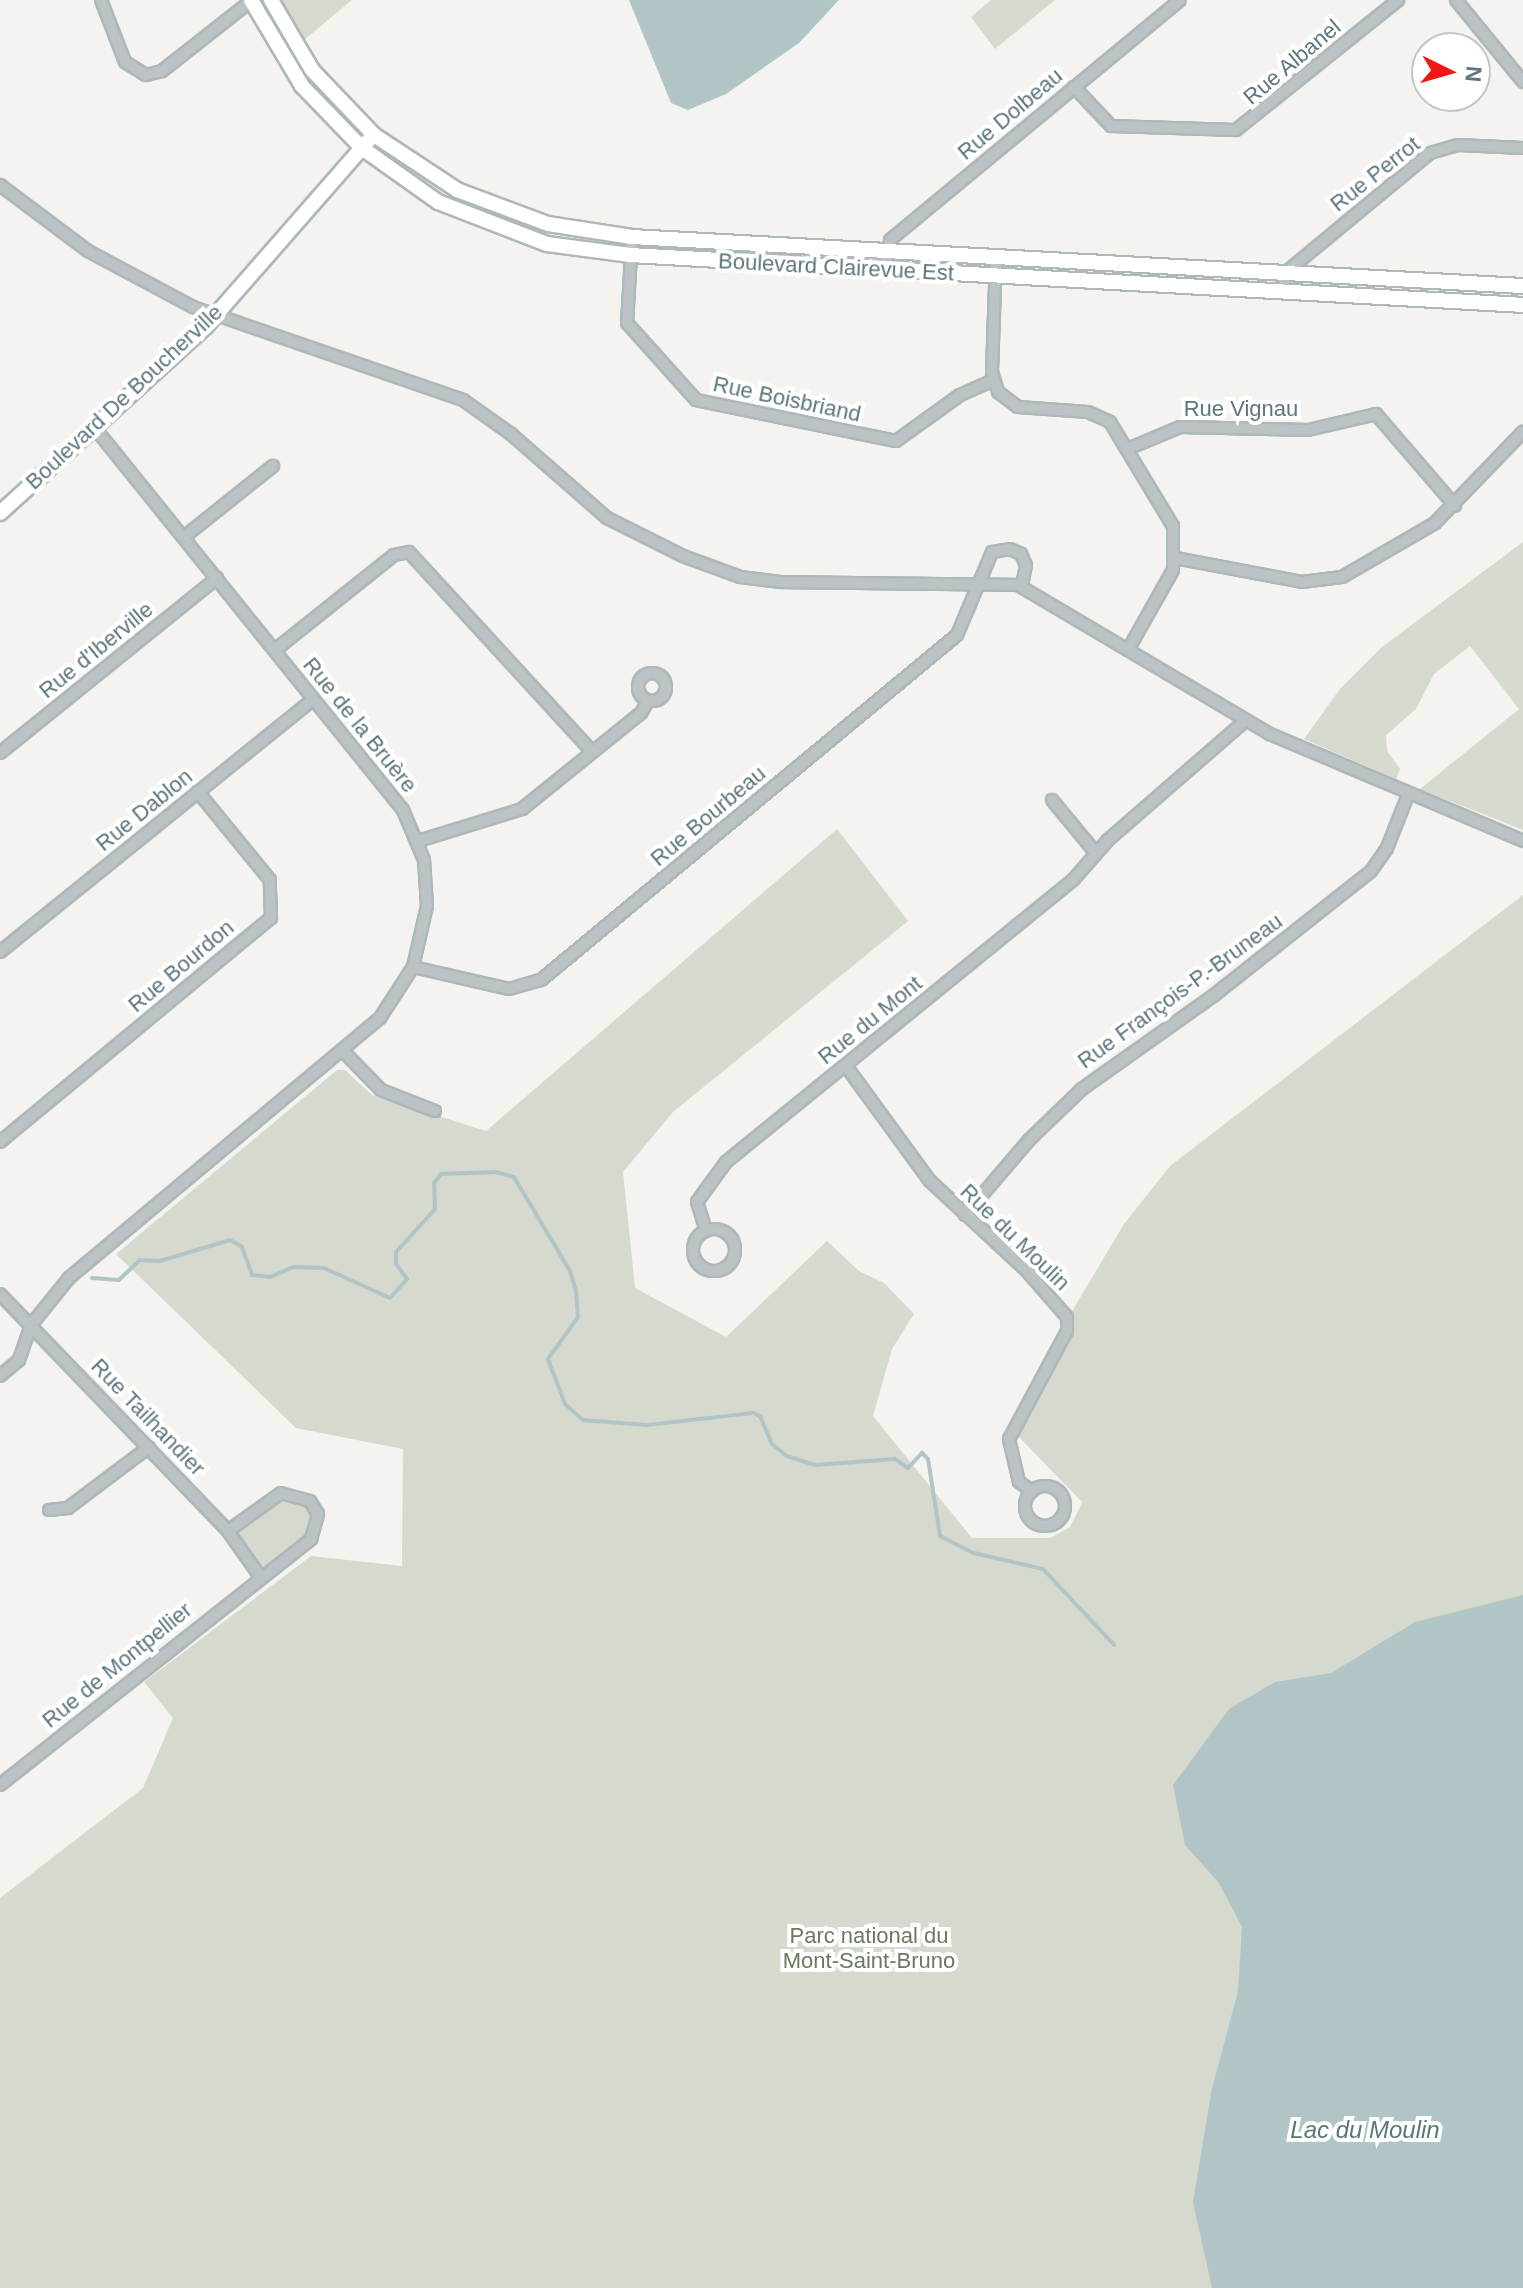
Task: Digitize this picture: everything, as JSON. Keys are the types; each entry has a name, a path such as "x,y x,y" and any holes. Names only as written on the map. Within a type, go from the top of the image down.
{"street":[{"path":"101,0 125,62 146,75 162,71 251,0"},
{"name":"Boulevard Clairevue Est","path":"251,0 302,86 362,148 427,196 505,231 559,246 630,255 1523,305"},
{"name":"Boulevard Clairevue Est","path":"271,0 312,70 374,135 436,178 509,212 570,229 632,237 1523,286"},
{"name":"Rue Dolbeau","path":"887,251 890,240 1180,0"},
{"name":"Rue Albanel","path":"1074,87 1111,126 1236,130 1398,0"},
{"path":"1456,0 1523,82"},
{"name":"Boulevard De Boucherville","path":"0,513 215,316 374,135"},
{"name":"Rue Perrot","path":"1285,273 1430,153 1458,145 1523,148"},
{"path":"0,185 99,257 215,316 451,393 511,434 607,518 716,570 760,580 829,585 977,581 1022,586 1245,721 1408,795 1523,841"},
{"name":"Rue Boisbriand","path":"632,237 627,323 685,392 700,402 896,441 960,395 993,380"},
{"path":"885,269 887,251"},
{"path":"996,257 993,380 1002,396 1018,407 1100,415 1130,448 1171,518 1175,558 1165,590 1128,650"},
{"path":"1284,291 1285,273"},
{"name":"Rue Vignau","path":"1130,448 1180,427 1308,430 1376,414 1455,506"},
{"name":"Rue de la Bruère","path":"0,1376 19,1360 31,1325 69,1278 343,1051 387,1010 413,967 427,906 418,841 403,810 93,426"},
{"path":"1175,558 1302,582 1326,581 1359,569 1455,506 1523,432"},
{"path":"184,537 273,466"},
{"path":"977,581 992,552 1010,549 1025,559 1022,586"},
{"path":"275,650 405,551 592,752"},
{"name":"Rue d'Iberville","path":"0,753 217,578"},
{"name":"Rue Bourbeau","path":"413,967 509,989 541,980 953,639 967,621 977,581"},
{"name":"Rue Dablon","path":"0,952 313,699"},
{"path":"418,841 517,812 592,752 648,701"},
{"name":"Rue du Mont","path":"706,1231 697,1202 712,1176 1073,880 1095,852 1245,721"},
{"name":"Rue Bourdon","path":"0,1142 271,918 270,880 198,792"},
{"name":"Rue François-P.-Bruneau","path":"965,1215 1029,1140 1082,1089 1213,996 1371,871 1387,848 1408,795"},
{"path":"1052,800 1095,852"},
{"path":"343,1051 381,1090 435,1111"},
{"name":"Rue du Moulin","path":"846,1066 922,1172 1026,1270 1068,1321 1010,1434 1009,1455 1019,1482 1032,1491"},
{"name":"Rue du Mont","path":"720,1230 734,1244 734,1257 719,1271 700,1265 694,1253 696,1240 706,1231 720,1230"},
{"name":"Rue Tailhandier","path":"0,1294 228,1531 259,1575"},
{"path":"49,1510 68,1508 149,1447"},
{"name":"Rue de Montpellier","path":"0,1785 259,1575 311,1539 317,1524 316,1507 294,1493 281,1493 228,1531"}],"green space":[{"path":"282,0 352,0 304,40"},
{"path":"991,0 1055,0 995,49 971,17"},
{"path":"1523,542 1523,830 1420,789 1519,709 1470,646 1434,674 1416,709 1386,735 1387,751 1400,769 1396,779 1304,739 1340,689 1382,647"},
{"name":"Parc national du Mont-Saint-Bruno","path":"837,829 908,921 673,1112 623,1172 635,1288 726,1337 827,1241 859,1271 884,1283 914,1314 892,1349 873,1416 972,1538 1050,1538 1070,1527 1082,1502 1018,1436 1071,1340 1071,1313 1124,1224 1170,1166 1523,895 1523,2288 0,2288 0,1898 143,1788 173,1718 144,1682 311,1556 402,1566 403,1449 296,1428 116,1254 337,1070 345,1070 372,1095 486,1131"},
{"path":"281,1493 316,1507 311,1539 259,1575 228,1531"}],"water":[{"path":"629,0 839,0 799,43 726,94 688,110 671,103"},
{"name":"Lac du Moulin","path":"1523,1595 1523,2288 1212,2288 1193,2202 1211,2093 1238,1991 1242,1927 1219,1883 1185,1845 1173,1785 1229,1709 1275,1682 1331,1673 1415,1622"}],"waterway":[{"path":"92,1278 119,1280 140,1260 160,1261 230,1240 242,1247 252,1275 270,1277 294,1267 324,1268 390,1298 407,1279 396,1264 396,1252 435,1209 434,1183 441,1174 496,1172 514,1177 570,1271 576,1291 578,1317 548,1359 565,1404 583,1420 647,1425 753,1413 760,1416 772,1444 787,1456 815,1465 895,1459 908,1468 922,1453 928,1459 940,1536 974,1553 1043,1569 1114,1645"}]}
